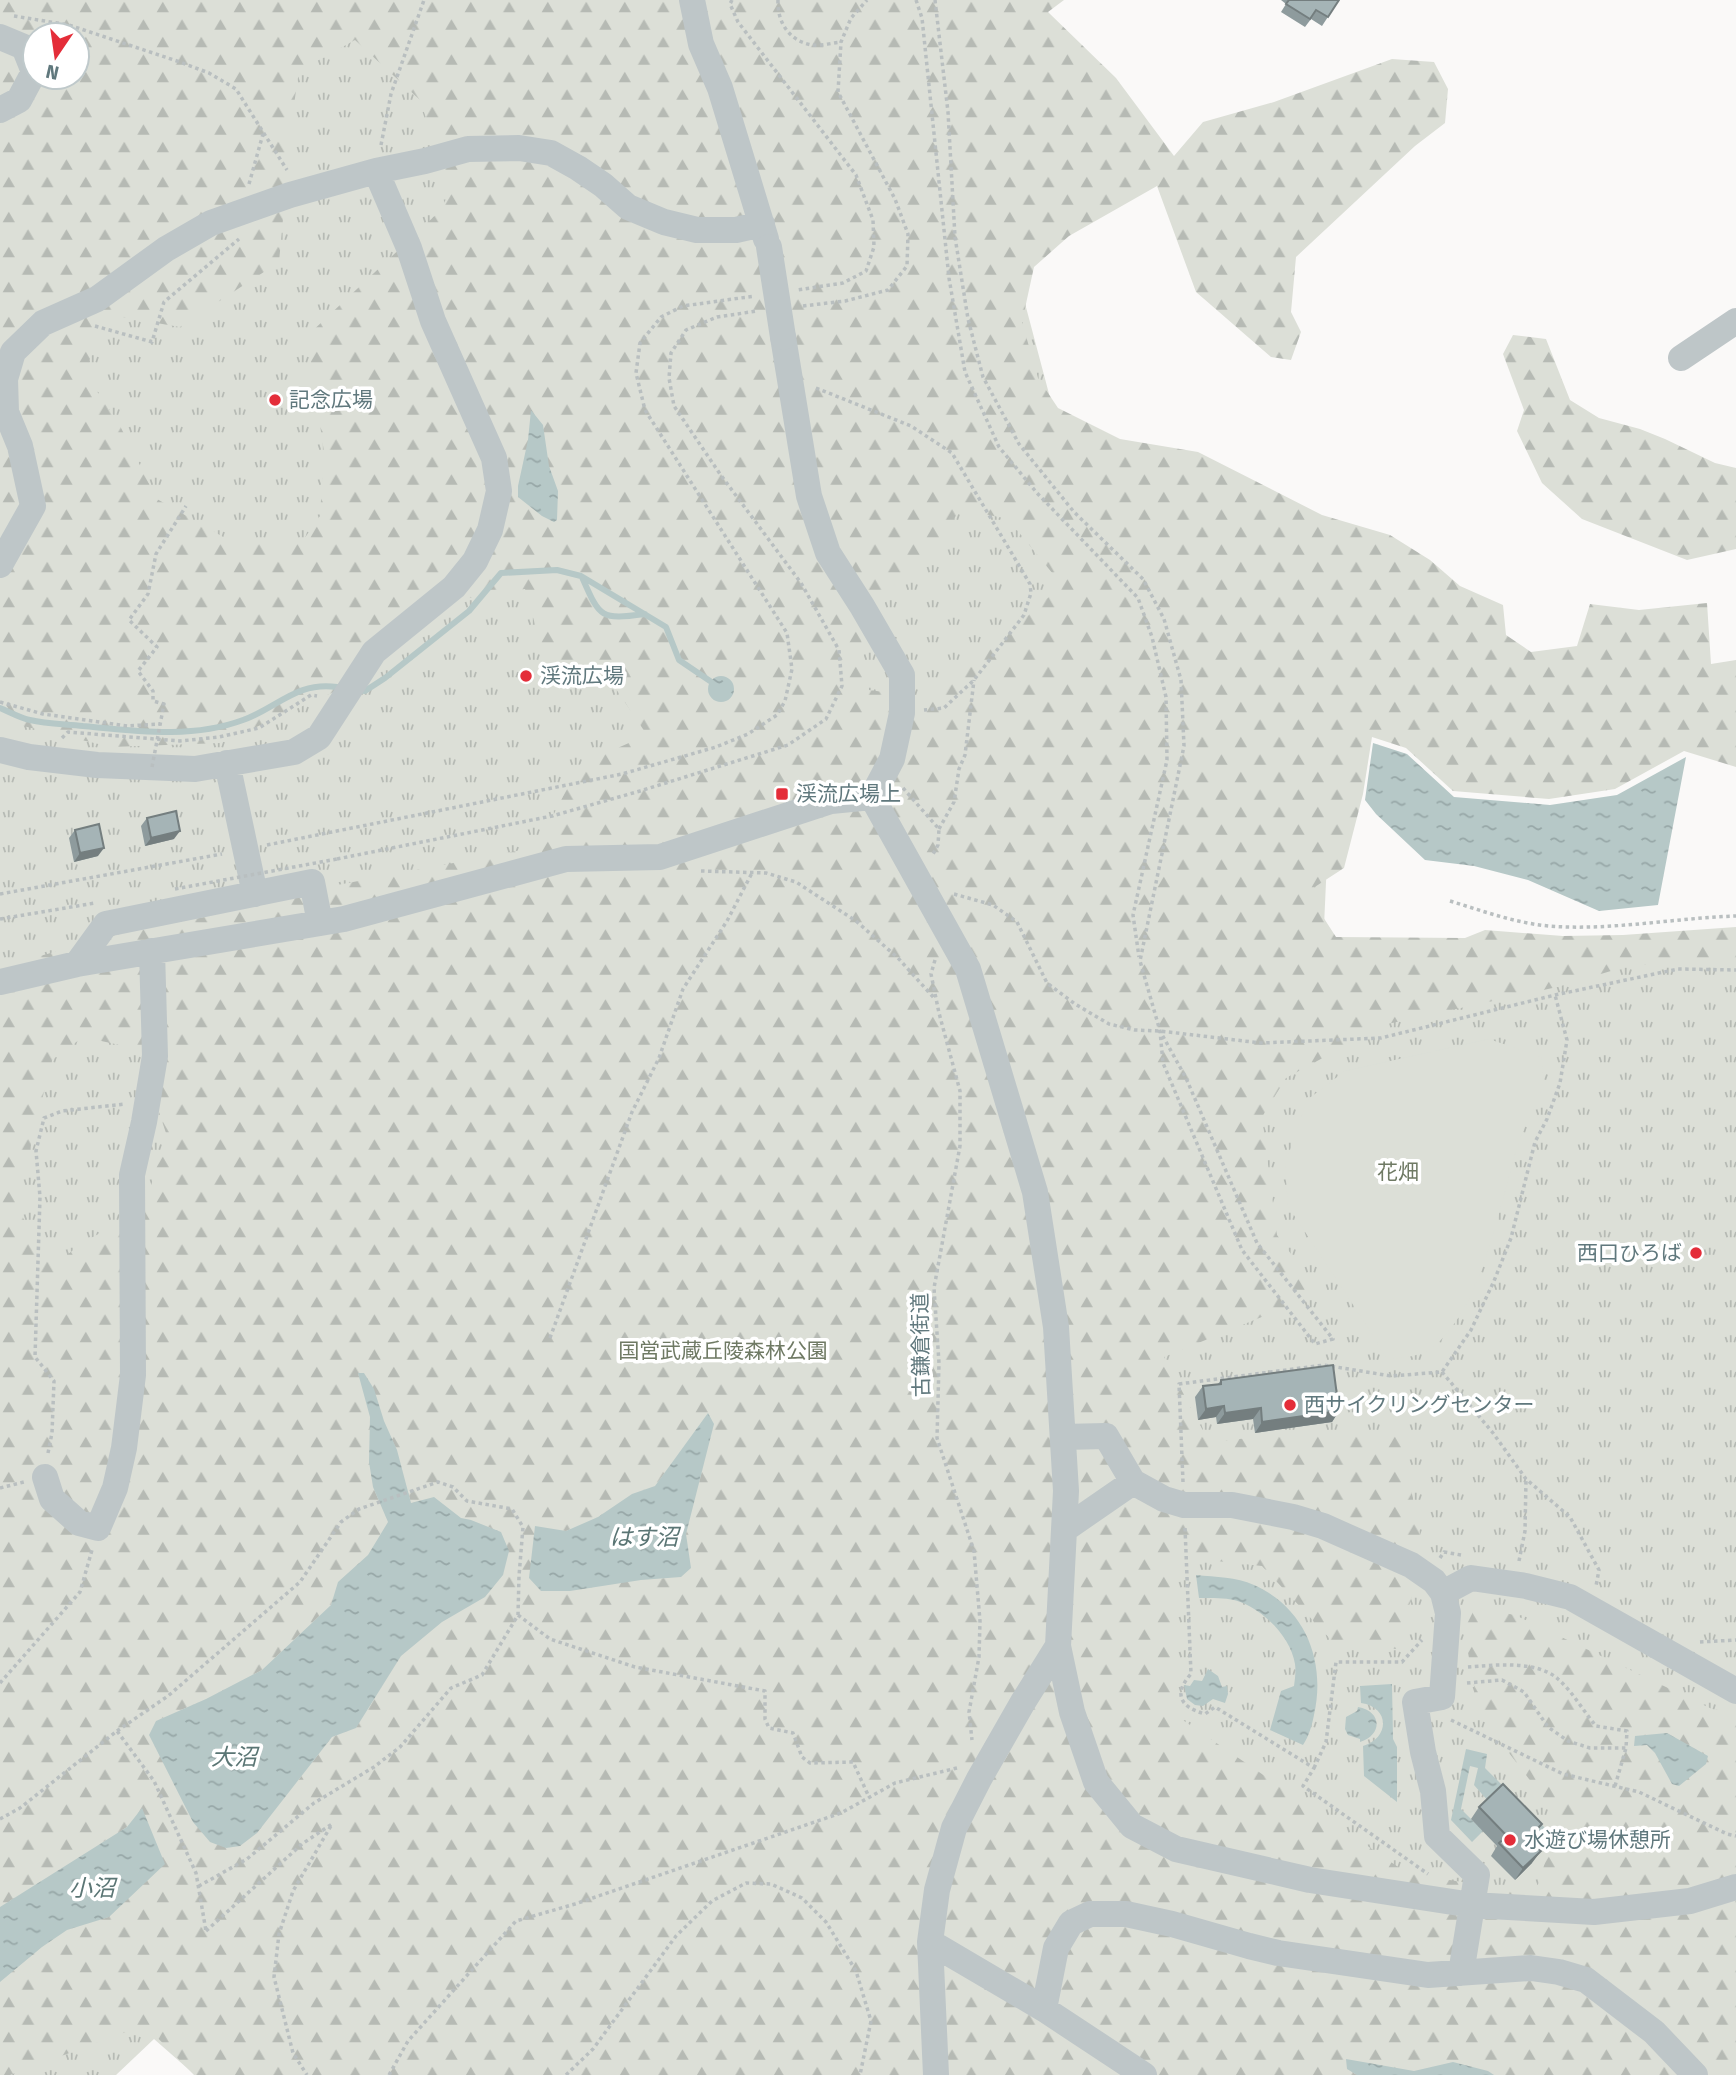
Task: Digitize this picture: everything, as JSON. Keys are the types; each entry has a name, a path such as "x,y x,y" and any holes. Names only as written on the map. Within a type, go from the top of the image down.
{"street":[{"path":"692,0 701,44 720,88 765,236 809,496 828,553 902,675 902,713 892,759 872,797"},
{"path":"0,37 24,47 34,72 19,100 0,110"},
{"path":"0,565 33,506 20,446 6,412 5,379 13,352 43,323 97,299 166,249 211,223 240,225 290,195 376,171 468,149 520,148 551,153 578,167 628,207 664,222 697,230 736,230 765,236"},
{"path":"0,750 97,765 195,769 294,752 319,737 374,652 454,586 475,561 490,530 499,491 494,457 433,321 409,248 376,171"},
{"path":"1681,358 1736,321"},
{"path":"227,763 255,894"},
{"path":"0,982 77,964 344,919 566,859 660,857 831,801 872,797"},
{"path":"872,797 968,969 1035,1192 1056,1326 1066,1491 1058,1646 1072,1712 1097,1782 1132,1826 1177,1849 1310,1880 1472,1905 1594,1912 1690,1901 1736,1887"},
{"path":"77,964 106,923 312,883 320,923"},
{"path":"45,1477 52,1499 79,1523 98,1528 115,1488 124,1448 133,1375 132,1175 155,1056 152,951"},
{"path":"1063,1437 1106,1436 1133,1482 1164,1499 1184,1505 1232,1505 1323,1526 1410,1565 1434,1581 1446,1603 1443,1684 1415,1702 1433,1791 1437,1836 1477,1875 1461,1973"},
{"path":"1065,1529 1133,1482"},
{"path":"1446,1603 1471,1578 1514,1584 1570,1597 1736,1691"},
{"path":"936,2075 930,1942 937,1890 954,1828 982,1762 1058,1646"},
{"path":"1044,2009 1056,1948 1071,1923 1090,1914 1126,1914 1278,1953 1428,1975 1531,1968 1559,1972 1586,1980 1654,2032 1695,2075"},
{"path":"930,1942 1044,2009 1144,2075"}],"path":[{"path":"376,171 391,94 424,0"},
{"path":"732,0 730,4 738,22 856,175 873,220 874,247 866,271 843,283 790,291"},
{"path":"778,0 778,15 794,38 814,45 841,42"},
{"path":"801,306 845,301 888,290 907,266 908,234 895,200 838,92 841,42 850,18 866,0"},
{"path":"916,0 922,18 949,278 965,372 999,447 1037,493 1138,598 1152,637 1166,697 1167,760 1133,915 1140,961 1160,1031 1163,1063 1242,1250 1315,1343 1333,1339 1256,1243 1186,1077 1160,1031"},
{"path":"935,0 948,112 955,237 968,319 983,377 1018,444 1074,512 1143,579 1164,619 1181,680 1184,746 1140,961"},
{"path":"16,16 69,25 209,73 236,89 302,193"},
{"path":"59,316 152,342 164,302 240,225 263,132"},
{"path":"266,845 622,775 716,747 748,734 777,715 785,701 792,669 787,633 645,410 636,373 640,343 661,317 683,306 763,295"},
{"path":"175,889 552,816 788,744 825,719 842,686 839,650 801,583 735,496 674,406 669,378 671,353 686,330 718,317 761,311"},
{"path":"788,376 911,426 952,453 1030,584 1031,593 1024,615 974,680 944,708 902,713"},
{"path":"152,767 164,704 153,701 152,691 138,671 157,647 129,620 148,594 156,554 186,506"},
{"path":"974,680 965,755 959,769 954,802 939,829 938,845 921,884 993,905 1017,922 1047,983 1109,1024 1135,1030 1261,1042 1381,1038 1555,995 1678,969 1736,970"},
{"path":"45,759 68,732 180,741 219,737 258,728 311,695 344,700"},
{"path":"0,702 43,714 127,726 160,724"},
{"path":"887,769 939,829"},
{"path":"0,894 225,854"},
{"path":"660,857 694,870 766,873 796,882 856,921 898,958 936,1001"},
{"path":"550,1338 632,1112 659,1058 683,989 727,921 752,873"},
{"path":"1450,901 1513,921 1549,926 1593,927 1736,916"},
{"path":"0,919 94,903"},
{"name":"古鎌倉街道","path":"943,924 931,974 960,1091 960,1146 934,1288 939,1363 937,1438 974,1551 980,1621 979,1657 969,1712 982,1762"},
{"path":"1314,1768 1215,1707 1205,1714 1196,1712 1185,1704 1181,1696 1181,1685 1191,1674 1179,1384 1324,1365 1391,1376 1441,1372 1471,1330 1494,1281 1511,1238 1535,1142 1560,1083 1567,1040 1555,995"},
{"path":"0,1488 45,1477 43,1468 52,1433 54,1381 35,1357 40,1197 36,1151 44,1118 62,1111 148,1101"},
{"path":"1441,1372 1493,1433 1526,1479 1570,1517 1599,1570 1592,1609"},
{"path":"1514,1584 1525,1531 1526,1479"},
{"path":"0,1819 19,1808 117,1731 168,1696 300,1582 341,1522 359,1509 438,1482 453,1487 467,1501 512,1509 523,1527 519,1615 482,1675 451,1688 400,1747 374,1767 314,1803 247,1859 199,1886"},
{"path":"0,1682 80,1592 98,1528"},
{"path":"1438,1881 1303,1786 1326,1742 1336,1662 1402,1662 1446,1603"},
{"path":"519,1615 550,1639 624,1663 765,1691 765,1719 769,1728 793,1733 802,1757 810,1763 853,1762 869,1797"},
{"path":"1443,1684 1507,1664 1532,1667 1557,1677 1596,1726 1627,1731 1626,1748 1615,1786"},
{"path":"1443,1684 1502,1680 1524,1692 1549,1727 1569,1741 1590,1748 1626,1748"},
{"path":"1443,1684 1441,1715 1563,1774 1639,1792 1727,1835 1736,1836"},
{"path":"117,1731 154,1781 196,1872 206,1931 302,1844 332,1824 293,1891 279,1934 274,1977 293,2053 307,2075"},
{"path":"390,2075 408,2040 516,1921 575,1904 841,1813 895,1783 982,1762"},
{"path":"566,2075 593,2049 676,1936 712,1901 746,1883 771,1884 802,1898 825,1922 856,1970 871,2021 860,2075"}],"green space":[{"name":"国営武蔵丘陵森林公園","path":"0,0 1042,0 984,149 1057,424 1334,706 1323,948 1736,937 1736,2075 195,2075 154,2039 116,2075 0,2075"},
{"name":"国営武蔵丘陵森林公園","path":"0,0 1064,0 1048,12 1116,78 1174,156 1203,122 1274,102 1392,59 1434,62 1448,89 1445,123 1415,146 1296,257 1291,312 1301,332 1291,360 1271,357 1196,292 1157,186 1069,236 1034,267 1022,322 1038,378 1058,408 1120,439 1198,452 1322,515 1390,535 1430,560 1460,586 1503,605 1506,635 1531,652 1577,646 1590,604 1639,610 1707,603 1711,664 1736,660 1736,767 1684,751 1615,789 1549,799 1453,791 1406,748 1372,737 1363,794 1344,868 1307,892 1336,937 1465,938 1485,930 1563,936 1623,935 1736,927 1736,960 1687,959 1621,968 1557,987 1383,1025 1286,1078 1262,1117 1277,1235 1320,1293 1164,1357 1209,1442 1320,1431 1399,1430 1424,1553 1397,1649 1334,1643 1262,1566 1171,1556 1171,1712 1407,1873 1535,1894 1559,1818 1479,1714 1464,1630 1475,1608 1515,1615 1712,1709 1736,1713 1736,2075 1494,2075 1453,2062 1414,2071 1346,2060 1347,2069 1357,2075 194,2075 145,2025 10,2075 0,2075 0,1982 67,1930 109,1917 133,1892 160,1870 142,1809 127,1827 0,1907 0,967 116,935 268,904 332,886 537,847 579,765 647,735 614,686 544,656 525,589 469,598 374,674 221,743 111,747 23,726 0,698","holes":["355,40 420,100 450,190 441,210 307,336 324,452 320,516 304,539 225,538 157,499 119,424 84,372 110,315 180,327 279,262 299,71","961,509 1008,519 1062,585 935,699 869,690 859,625 904,586","83,1037 138,1049 166,1133 145,1207 81,1244 58,1262 15,1208 52,1060","358,1373 397,1450 411,1503 434,1497 461,1518 501,1532 485,1597 442,1622 401,1656 356,1727 332,1737 257,1833 240,1846 156,1721 262,1670 331,1605 338,1582 368,1555 388,1522 373,1487 369,1462 370,1418","709,1414 714,1424 686,1534 691,1568 681,1577 641,1580 535,1526 566,1531 598,1517 632,1494 655,1486"]},
{"path":"1513,335 1546,339 1570,400 1599,418 1640,429 1715,463 1736,468 1736,549 1687,560 1582,519 1542,483 1517,431 1524,410 1503,354"},
{"name":"花畑","path":"1489,1039 1541,1057 1542,1089 1520,1138 1490,1245 1470,1298 1456,1321 1434,1346 1408,1357 1386,1358 1288,1206 1285,1165 1307,1100 1345,1071"}],"water":[{"path":"531,410 543,425 549,466 558,491 557,520 554,522 518,497"},
{"path":"721,676 730,680 734,689 730,698 721,702 712,698 708,689 712,680"},
{"path":"1373,743 1407,754 1454,797 1550,805 1617,795 1686,757 1658,905 1599,911 1528,880 1474,866 1425,860 1376,814 1365,800"},
{"name":"大沼","path":"358,1373 364,1373 374,1389 397,1450 411,1503 434,1497 461,1518 501,1532 509,1551 503,1575 485,1597 442,1622 401,1656 356,1728 332,1737 257,1833 240,1846 226,1848 210,1842 193,1822 149,1735 156,1721 262,1670 331,1605 338,1582 368,1555 388,1522 373,1487 369,1462 370,1417"},
{"name":"はす沼","path":"708,1413 714,1424 686,1534 691,1568 681,1577 570,1591 541,1591 529,1578 535,1526 566,1531 598,1517 632,1494 655,1486"},
{"path":"1196,1575 1233,1579 1254,1585 1272,1595 1299,1622 1314,1657 1317,1676 1314,1715 1303,1745 1270,1730 1281,1691 1294,1686 1293,1654 1283,1636 1269,1620 1252,1607 1227,1599 1199,1598"},
{"path":"1208,1669 1218,1676 1222,1687 1227,1686 1225,1703 1213,1699 1203,1706 1195,1705 1187,1699 1184,1685 1190,1686 1194,1680 1202,1681"},
{"path":"1392,1684 1393,1739 1397,1747 1397,1802 1364,1776 1363,1746 1378,1736 1383,1723 1377,1710 1361,1703 1360,1686"},
{"path":"1358,1707 1372,1713 1377,1723 1373,1734 1360,1742 1360,1739 1348,1735 1345,1729 1346,1717 1357,1711"},
{"path":"1667,1733 1708,1756 1706,1764 1679,1786 1672,1784 1655,1753 1647,1745 1634,1746 1635,1736"},
{"path":"1466,1749 1487,1754 1485,1768 1552,1835 1535,1852 1526,1843 1533,1836 1489,1802 1474,1785 1478,1768 1470,1766 1461,1809 1483,1831 1472,1842 1451,1820"},
{"name":"小沼","path":"142,1808 165,1864 109,1917 67,1930 0,1982 0,1907 127,1827"},
{"path":"1346,2059 1414,2071 1453,2062 1494,2075 1357,2075 1347,2069"}],"building":[{"path":"1289,0 1339,0 1328,17 1316,10 1310,19 1286,4"},
{"path":"176,811 180,831 151,838 147,818"},
{"path":"99,824 104,848 80,853 75,830"},
{"path":"1333,1365 1339,1411 1262,1422 1261,1408 1225,1413 1224,1406 1206,1409 1203,1386 1221,1384 1221,1380"},
{"path":"1503,1784 1542,1824 1528,1838 1541,1851 1523,1868 1499,1843 1507,1836 1479,1807"}],"waterway":[{"path":"358,690 365,691 385,678 469,611 501,573 557,570 581,576 666,627 679,660 710,681"},
{"path":"582,577 593,601 603,613 619,617 645,614"},
{"path":"0,708 22,718 43,722 184,732 243,720 310,688 337,687"}],"place":[{"name":"記念広場","path":"275,400"},
{"name":"渓流広場","path":"526,676"},
{"name":"渓流広場上","path":"782,794"},
{"name":"西口ひろば","path":"1696,1253"},
{"name":"西サイクリングセンター","path":"1290,1405"},
{"name":"水遊び場休憩所","path":"1510,1840"}]}
